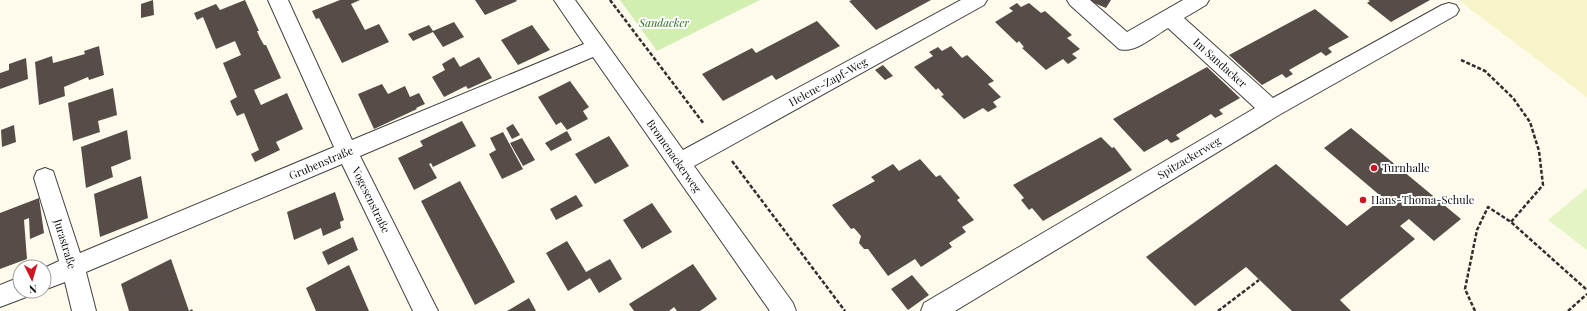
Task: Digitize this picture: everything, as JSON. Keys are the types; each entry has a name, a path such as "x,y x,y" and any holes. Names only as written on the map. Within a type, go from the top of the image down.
{"street":[{"name":"Vogesenstraße","path":"278,0 347,152 426,311"},
{"name":"Bromenackerweg","path":"564,0 679,163 778,309"},
{"name":"Helene-Zapf-Weg","path":"679,163 977,0"},
{"path":"1077,0 1126,43 1199,0"},
{"name":"Spitzackerweg","path":"933,311 1271,109 1449,10"},
{"name":"Im Sandacker","path":"1170,17 1271,109"},
{"name":"Grubenstraße","path":"52,275 597,47"},
{"name":"Jurastraße","path":"45,178 73,267 84,311"},
{"path":"0,296 12,291"}],"path":[{"path":"1462,60 1485,71 1513,98 1530,122 1539,151 1543,185 1511,222"},
{"path":"1475,311 1465,288 1477,230 1488,207 1511,222 1587,290"},
{"path":"1218,311 1259,280"},
{"path":"1568,311 1587,294"}],"shaded area":[{"path":"1459,0 1587,0 1587,97 1469,8"}],"green space":[{"name":"Sandacker","path":"620,0 760,0 657,51"},
{"path":"1587,188 1587,250 1548,220"}],"building":[{"path":"153,0 154,15 141,18 141,4"},
{"path":"245,0 259,31 257,31 260,38 264,45 266,45 281,78 254,90 261,105 287,93 303,129 276,142 280,150 255,162 251,154 259,150 244,113 237,116 230,101 237,97 223,63 241,55 235,41 216,49 203,17 197,20 194,13 216,4 220,10"},
{"path":"340,0 360,0 351,4 365,30 379,24 389,42 342,63 319,18 316,19 312,11"},
{"path":"475,0 516,0 517,1 485,15"},
{"path":"931,0 876,30 849,1"},
{"path":"1087,0 1111,0 1106,8"},
{"path":"1368,0 1430,0 1391,22 1367,3 1370,1"},
{"path":"1017,3 1021,7 1029,3 1041,13 1045,11 1072,35 1067,38 1080,49 1072,54 1077,58 1068,64 1063,59 1046,70 1022,48 1024,47 1019,41 1017,43 995,22 1013,11 1009,8"},
{"path":"1315,9 1349,37 1328,48 1332,52 1326,56 1321,52 1289,70 1293,74 1286,78 1282,74 1262,85 1229,55"},
{"path":"817,21 840,46 776,80 772,75 723,101 702,74 752,48 756,53"},
{"path":"454,22 464,37 443,47 433,32 413,41 408,34 429,25 433,31"},
{"path":"532,25 550,50 518,65 501,40"},
{"path":"99,46 104,75 89,80 88,77 64,87 65,96 39,105 35,62 52,56 53,63 57,62 85,54 84,51"},
{"path":"951,46 962,58 967,55 994,81 988,84 1001,97 993,102 997,107 988,112 983,108 964,119 941,96 944,95 938,88 936,90 914,67 933,56 929,52 938,47 942,51"},
{"path":"454,57 460,67 479,57 492,78 468,89 466,86 444,97 432,77 445,70 442,64"},
{"path":"26,58 28,79 0,89 0,73 9,70 9,64"},
{"path":"883,65 893,76 885,80 875,70"},
{"path":"1207,67 1240,98 1219,110 1223,114 1215,118 1211,114 1176,135 1180,139 1171,143 1167,139 1144,152 1113,119"},
{"path":"570,81 589,107 583,111 588,119 567,130 561,122 556,125 538,97"},
{"path":"382,84 388,94 405,86 410,97 419,93 425,104 374,129 358,94"},
{"path":"113,88 117,115 98,121 100,132 73,141 68,103"},
{"path":"462,121 476,146 433,167 431,163 429,164 437,178 414,190 398,158 423,146 420,141"},
{"path":"513,124 520,135 512,139 506,128"},
{"path":"14,125 16,142 2,147 1,130"},
{"path":"1351,128 1461,219 1434,241 1409,219 1400,226 1415,239 1340,300 1351,311 1292,311 1246,267 1195,306 1146,257 1276,164 1347,226 1383,198 1324,148"},
{"path":"127,130 131,159 111,167 113,177 86,188 81,147"},
{"path":"567,131 572,140 551,151 545,143"},
{"path":"503,132 523,169 502,179 489,154 496,150 490,138"},
{"path":"609,136 629,166 595,184 575,154"},
{"path":"1101,137 1112,148 1114,147 1132,170 1043,221 1032,208 1029,210 1021,200 1024,198 1013,185"},
{"path":"522,138 535,160 523,166 510,143"},
{"path":"920,159 936,177 940,175 960,198 957,200 974,220 962,227 966,232 949,243 952,247 921,267 915,259 888,276 868,249 864,249 859,243 861,236 854,228 851,229 832,205 875,181 871,177 893,164 899,171"},
{"path":"141,176 148,218 100,237 94,194"},
{"path":"460,181 515,282 475,305 421,201"},
{"path":"335,192 344,220 340,222 341,228 323,236 321,228 294,240 287,212"},
{"path":"576,195 583,206 556,220 550,209"},
{"path":"39,198 44,233 30,239 29,218 24,220 27,259 12,259 12,265 0,269 0,213"},
{"path":"652,203 672,232 642,249 623,220"},
{"path":"353,237 358,250 328,265 322,252"},
{"path":"567,241 586,272 610,259 622,279 599,293 590,278 568,291 546,253"},
{"path":"171,259 189,311 129,311 121,284"},
{"path":"693,264 717,299 700,311 677,311 674,307 669,311 634,311 629,304"},
{"path":"349,265 369,311 316,311 306,288"},
{"path":"912,275 929,295 908,310 891,289"},
{"path":"529,298 536,311 507,311"}],"place":[{"name":"Turnhalle","path":"1374,168"},
{"name":"Hans-Thoma-Schule","path":"1363,200"}]}
